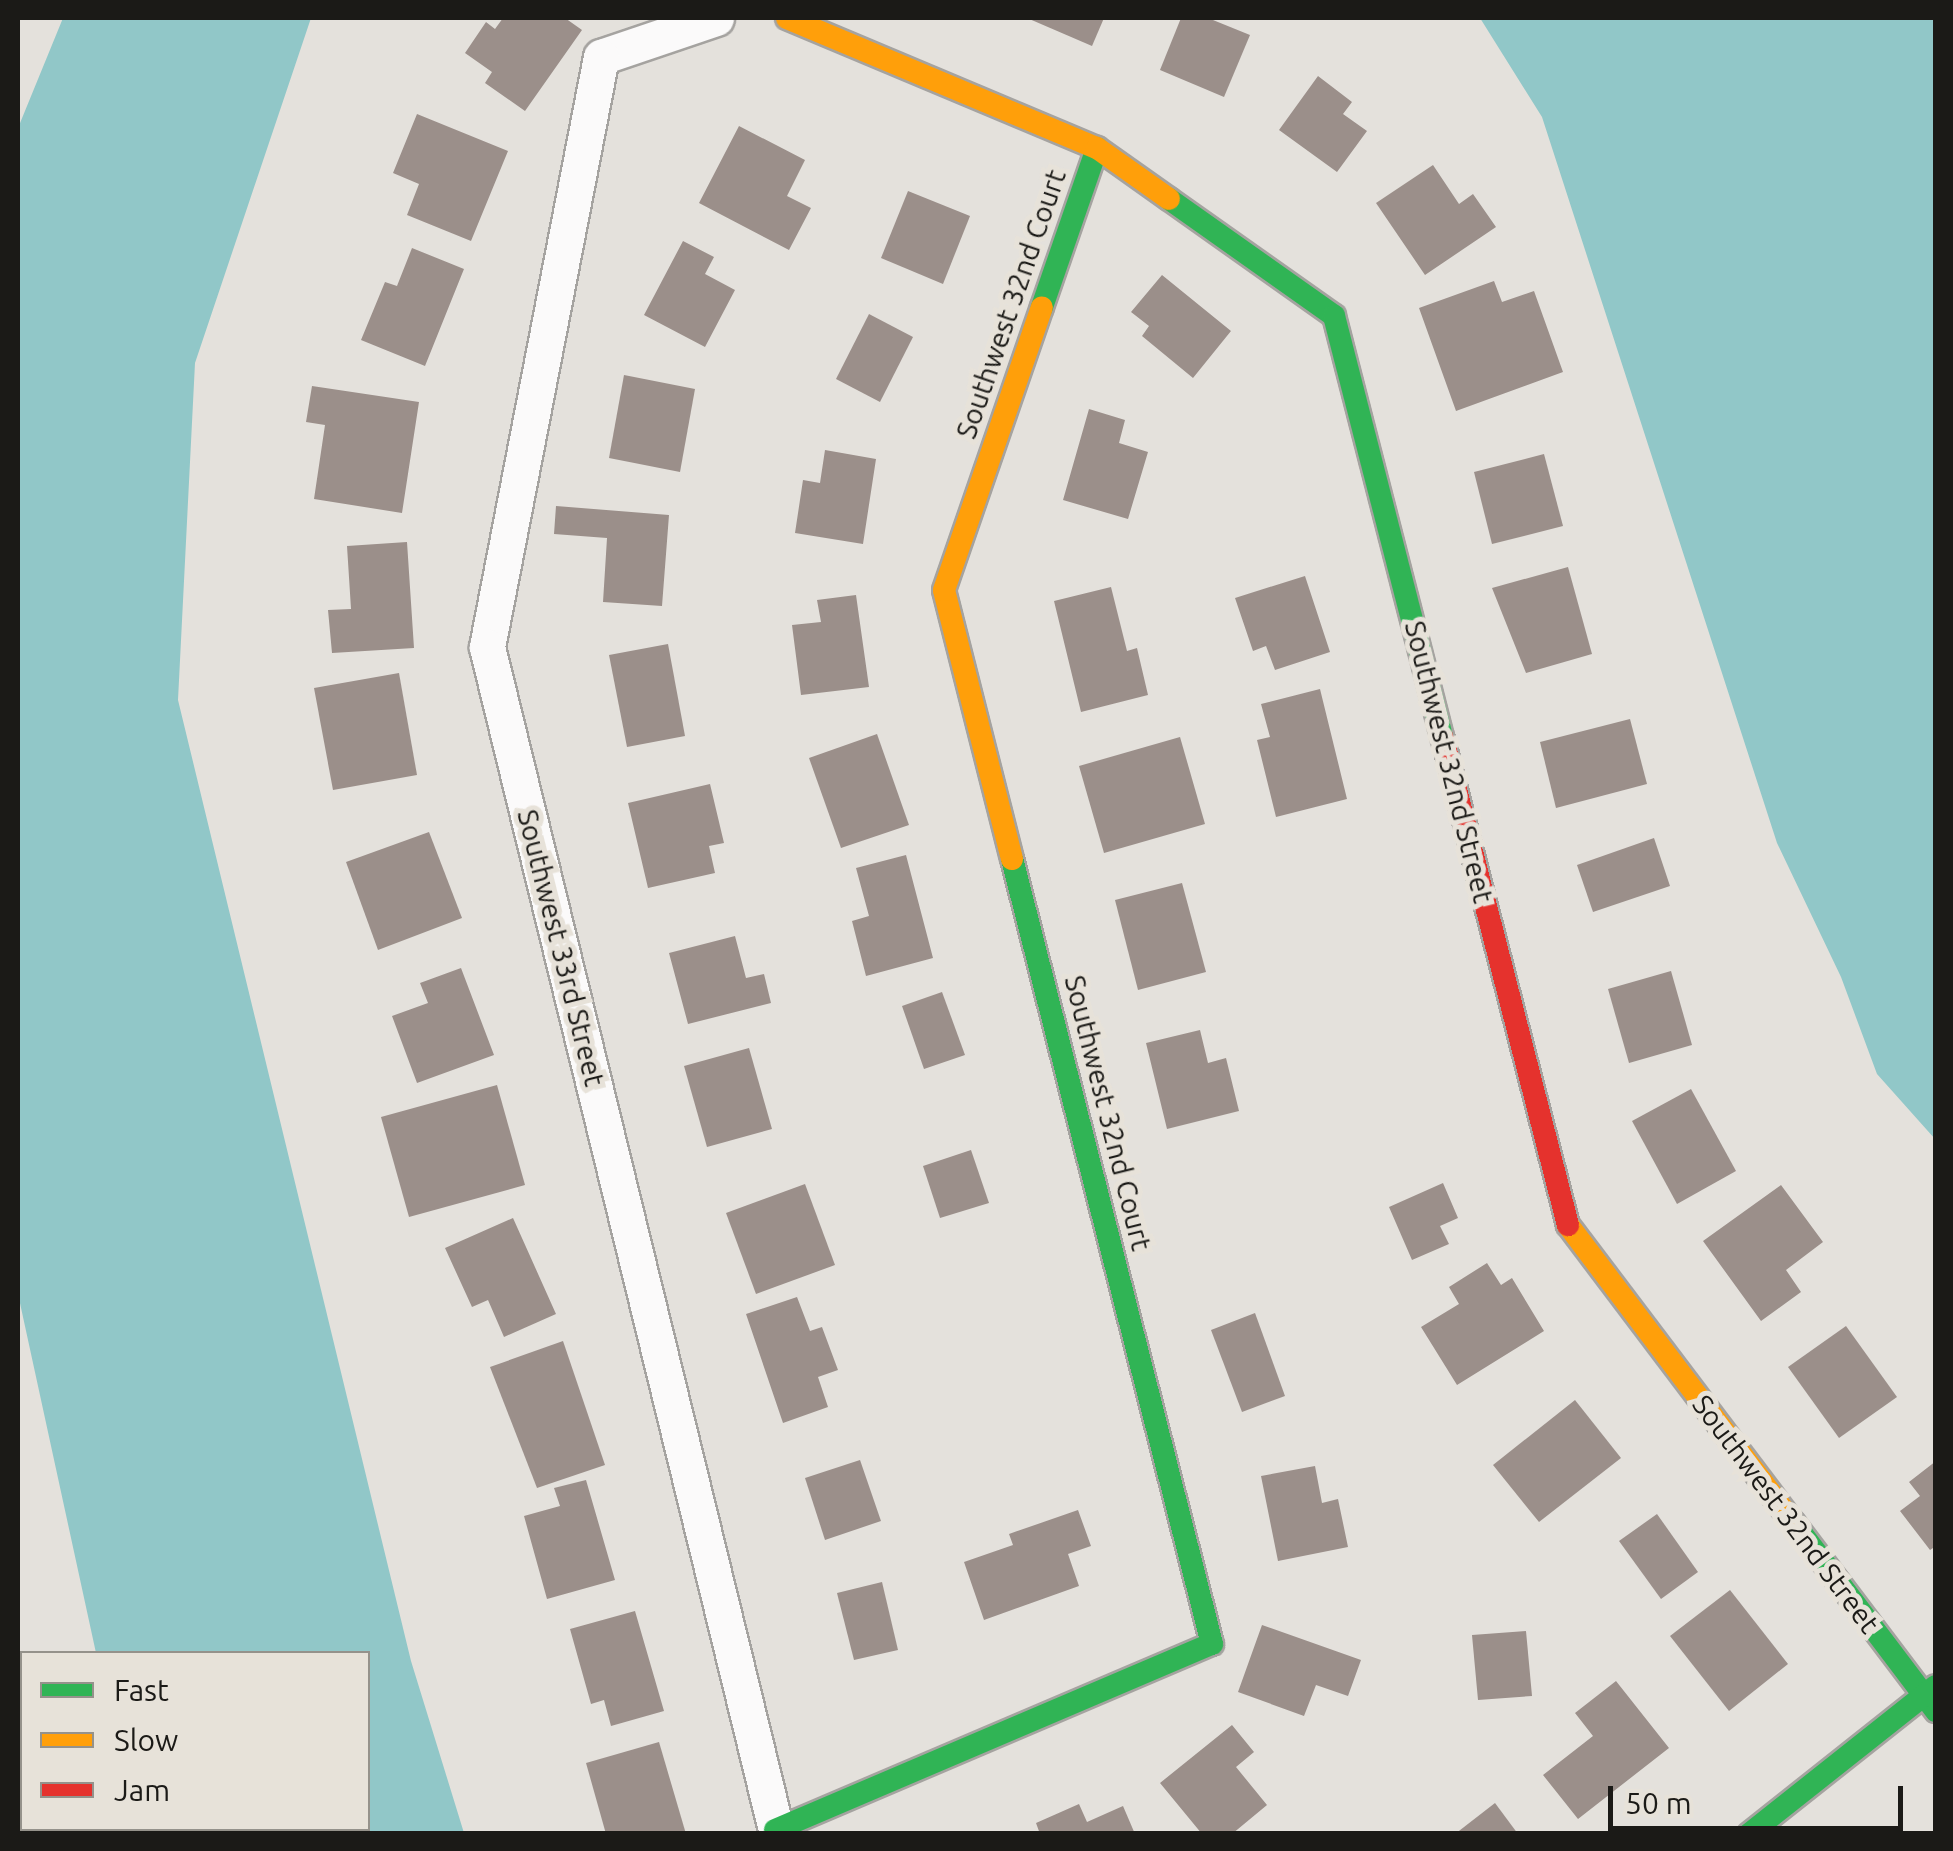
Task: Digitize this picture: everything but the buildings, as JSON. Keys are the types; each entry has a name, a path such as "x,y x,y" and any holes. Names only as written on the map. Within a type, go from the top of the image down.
{"street":[{"name":"Southwest 33rd Street","path":"716,18 601,57 487,647 776,1832"},
{"name":"Southwest 32nd Street","path":"787,18 1097,148 1334,316 1568,1225 1931,1697"},
{"name":"Southwest 32nd Court","path":"776,1832 1212,1644 944,590 1097,148"},
{"path":"1749,1834 1931,1697"}],"water":[{"path":"63,18 311,18 195,363 178,700 411,1661 464,1833 135,1833 370,1831 370,1651 96,1651 18,1294 18,128"},
{"path":"1480,18 1935,18 1935,1139 1877,1074 1841,977 1777,843 1542,117"}],"traffic: fast":[{"path":"1042,307 1097,148"},
{"path":"1169,199 1334,316 1443,739"},
{"path":"775,1830 1212,1644 1012,859"},
{"path":"1793,1522 1936,1711"},
{"path":"1749,1834 1936,1686"}],"traffic: slow":[{"path":"787,18 1097,148 1169,199"},
{"path":"1012,859 944,590 1042,307"},
{"path":"1568,1225 1793,1522"}],"traffic: jam":[{"path":"1443,739 1568,1225"}]}
